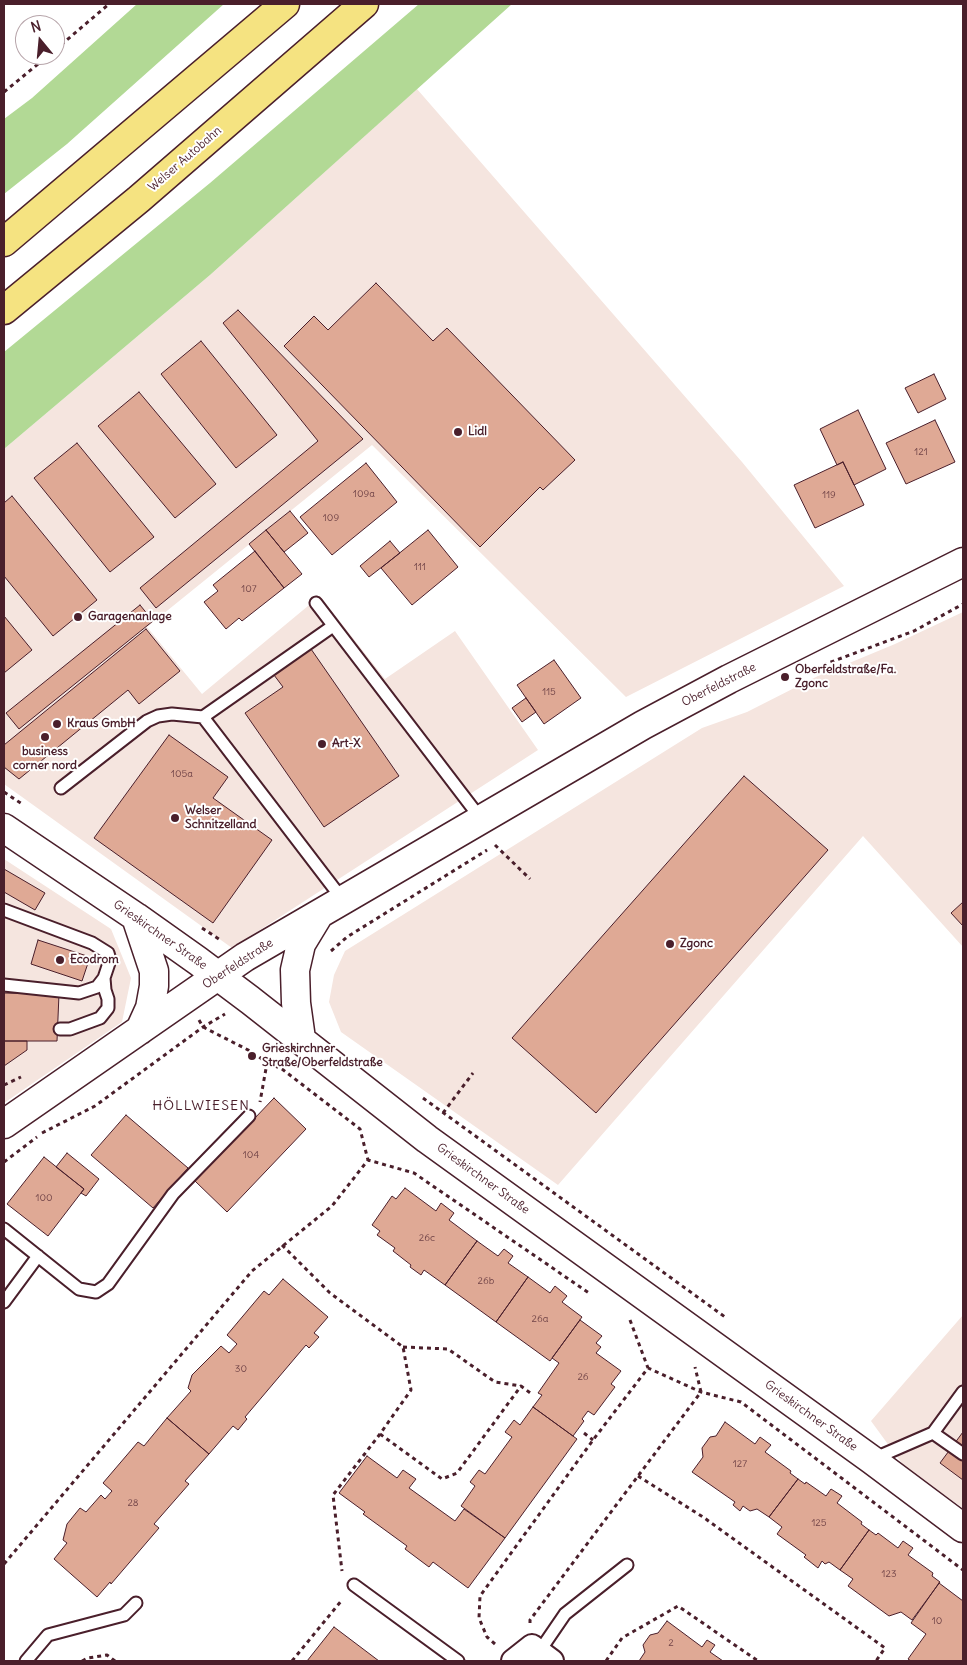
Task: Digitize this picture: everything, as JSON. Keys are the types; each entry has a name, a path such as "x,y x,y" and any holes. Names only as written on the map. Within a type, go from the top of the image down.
{"highway":[{"path":"4,242 285,4"},
{"name":"Welser Autobahn","path":"4,310 139,199 364,4"}],"main road":[{"name":"Oberfeldstraße","path":"4,1124 245,957 332,906 628,733 729,679 963,562"},
{"name":"Grieskirchner Straße","path":"4,828 136,917 218,976 427,1139 872,1460 963,1528"},
{"path":"301,1039 296,1002 295,970 301,944 332,906"},
{"path":"136,917 154,972 154,986 150,1008 140,1030"}],"lane":[{"path":"316,603 481,819"},
{"path":"61,788 147,721 158,716 172,714 203,717 333,626"},
{"path":"203,717 332,906"},
{"path":"4,910 92,943 108,953 110,960 104,978 97,987 79,994 4,985"},
{"path":"60,1029 70,1029 100,1018 108,1008 104,978"},
{"path":"4,1229 78,1289 96,1292 108,1284 173,1194 249,1116"},
{"path":"4,1302 38,1256"},
{"path":"872,1460 933,1432 963,1392"},
{"path":"933,1432 963,1454"},
{"path":"530,1656 565,1614 627,1565"},
{"path":"354,1585 458,1661"},
{"path":"26,1661 48,1635 124,1615 136,1603"}],"path":[{"path":"65,41 109,4"},
{"path":"4,92 37,65"},
{"path":"818,667 914,631 963,604"},
{"path":"4,792 24,806"},
{"path":"329,952 347,937 504,840"},
{"path":"495,845 530,879"},
{"path":"197,924 245,957"},
{"path":"185,1000 203,1027 282,1069 360,1128 368,1160"},
{"path":"4,1162 42,1134 95,1106 203,1027 250,1000"},
{"path":"249,1116 262,1100 267,1062"},
{"path":"443,1113 473,1073"},
{"path":"420,1096 733,1323"},
{"path":"4,1564 252,1271 332,1206 368,1160"},
{"path":"368,1160 414,1173 591,1294"},
{"path":"282,1245 330,1293 403,1347 448,1349 494,1382 521,1386 533,1395"},
{"path":"623,1315 631,1321 648,1368 701,1392 741,1402 963,1570"},
{"path":"701,1392 695,1368 710,1343"},
{"path":"345,1596 333,1496 380,1434 410,1390 403,1347"},
{"path":"648,1368 593,1440 480,1596 479,1618 486,1637 530,1656 530,1620 701,1392"},
{"path":"380,1434 442,1478 457,1473 521,1386"},
{"path":"584,1433 593,1440"},
{"path":"638,1476 703,1517 886,1648 876,1661"},
{"path":"292,1661 354,1585"},
{"path":"606,1661 622,1638 678,1606 758,1661"},
{"path":"82,1661 88,1658 107,1655 115,1661"}],"shaded area":[{"path":"417,89 742,462 844,586 626,697 372,445 147,627 202,694 320,596 385,679 455,631 538,750 232,948 4,784 4,449 210,275"},
{"path":"963,612 963,947 863,836 558,1185 341,1032 329,1002 334,975 345,951 702,728 747,712 818,676 895,644"},
{"path":"4,859 111,929 131,978 122,1022 4,1103"},
{"path":"963,1315 963,1508 906,1469 871,1421"}],"green space":[{"path":"137,4 224,4 67,144 4,194 4,119 32,98"},
{"path":"419,4 512,4 210,275 4,449 4,352 210,183"}],"building":[{"name":"Lidl","path":"376,283 433,341 447,328 575,460 543,490 540,487 480,547 284,346 314,316 328,330"},
{"path":"238,310 363,439 156,608 140,588 318,441 223,323"},
{"path":"201,341 277,435 236,468 161,374"},
{"path":"934,374 946,399 918,413 905,388"},
{"path":"139,392 216,484 175,518 98,426"},
{"path":"858,410 886,469 854,485 843,462 837,465 820,429"},
{"path":"935,420 955,462 906,484 886,443"},
{"path":"77,443 154,537 110,572 34,478"},
{"path":"843,462 864,505 815,528 794,485"},
{"path":"366,463 397,502 332,555 300,517"},
{"path":"12,496 97,600 53,636 4,576 4,503"},
{"path":"290,511 308,533 284,552 266,530"},
{"path":"266,530 302,574 284,588 249,544"},
{"path":"428,530 458,567 412,605 381,568"},
{"path":"390,541 400,553 369,577 360,566"},
{"path":"255,551 284,588 242,621 239,618 226,629 204,602 218,591 213,585"},
{"path":"140,605 153,621 19,729 6,713"},
{"path":"4,616 32,650 4,673"},
{"name":"Kraus GmbH","path":"146,629 180,671 139,704 128,690 19,779 4,767 4,745"},
{"name":"Art-X","path":"311,649 399,776 324,827 245,713 283,687 274,675"},
{"path":"554,660 581,698 544,724 517,685"},
{"path":"526,698 536,712 522,722 512,708"},
{"name":"Welser Schnitzelland","path":"169,735 228,777 213,798 272,840 213,923 94,838"},
{"name":"Zgonc","path":"744,776 828,850 596,1113 512,1038"},
{"path":"4,869 45,893 35,910 4,892"},
{"path":"963,902 963,926 951,913"},
{"name":"Ecodrom","path":"38,940 90,957 82,981 31,964"},
{"path":"4,993 59,994 57,1041 4,1041"},
{"path":"4,1041 27,1041 27,1050 4,1066"},
{"path":"274,1098 306,1129 227,1212 195,1181"},
{"path":"126,1115 188,1168 153,1208 91,1155"},
{"path":"67,1153 99,1179 86,1196 81,1193 84,1189 56,1167"},
{"path":"44,1157 84,1189 48,1236 7,1204"},
{"path":"405,1188 436,1211 441,1203 454,1213 449,1220 477,1241 445,1285 424,1270 421,1275 410,1267 411,1265 393,1251 395,1248 377,1235 380,1231 372,1225 392,1196 396,1199"},
{"path":"477,1241 498,1256 504,1249 513,1256 508,1263 528,1277 496,1322 445,1285"},
{"path":"528,1277 550,1293 555,1286 567,1296 562,1302 582,1317 550,1361 496,1322"},
{"path":"283,1279 328,1317 314,1333 319,1337 309,1348 306,1345 245,1417 247,1419 238,1430 233,1426 209,1454 167,1418 191,1391 188,1388 192,1375 221,1346 229,1353 237,1344 227,1335 264,1291 269,1295"},
{"path":"580,1320 602,1336 596,1343 601,1347 596,1353 621,1371 611,1384 615,1387 594,1415 588,1411 582,1419 584,1421 573,1436 533,1407 542,1395 538,1393 559,1363 552,1358"},
{"path":"533,1407 577,1439 505,1538 461,1506 475,1486 470,1482 479,1470 485,1474 512,1437 505,1432 514,1420 520,1425"},
{"path":"167,1418 209,1454 185,1481 189,1484 154,1524 159,1528 111,1584 110,1582 97,1597 54,1559 67,1543 63,1540 67,1524 80,1508 86,1512 101,1495 105,1499 112,1491 103,1483 138,1442 144,1446"},
{"path":"725,1422 755,1444 760,1437 771,1445 765,1452 791,1471 790,1473 798,1479 769,1517 757,1509 750,1511 743,1506 740,1511 733,1505 735,1502 692,1472 703,1457 702,1448 710,1437 716,1436"},
{"path":"963,1432 963,1480 940,1463"},
{"path":"367,1456 397,1478 403,1470 416,1479 409,1488 455,1521 464,1509 505,1538 468,1588 433,1562 429,1567 405,1549 407,1546 363,1514 365,1512 339,1493"},
{"path":"798,1479 805,1484 806,1482 826,1496 831,1489 842,1496 837,1503 862,1522 861,1524 869,1530 840,1570 829,1562 825,1564 822,1561 818,1568 804,1557 806,1555 777,1534 782,1527 769,1517"},
{"path":"869,1530 876,1535 878,1533 898,1548 903,1541 913,1548 908,1555 933,1573 932,1576 940,1582 912,1620 901,1612 889,1616 848,1586 853,1579 840,1570"},
{"path":"939,1583 963,1601 963,1661 911,1661 908,1659 926,1634 911,1623"},
{"path":"667,1621 702,1647 707,1640 715,1645 710,1652 723,1661 639,1661 645,1652 643,1645 650,1635 658,1633"},
{"path":"334,1627 379,1661 307,1661"}],"place":[{"name":"Lidl","path":"458,432"},
{"name":"Garagenanlage","path":"78,617"},
{"name":"Oberfeldstraße/Fa. Zgonc","path":"785,677"},
{"name":"Kraus GmbH","path":"57,724"},
{"name":"business corner nord","path":"45,737"},
{"name":"Art-X","path":"322,744"},
{"name":"Welser Schnitzelland","path":"175,818"},
{"name":"Zgonc","path":"670,944"},
{"name":"Ecodrom","path":"60,960"},
{"name":"Grieskirchner Straße/Oberfeldstraße","path":"252,1056"}],"district":[{"name":"HÖLLWIESEN","path":"201,1106"}]}
